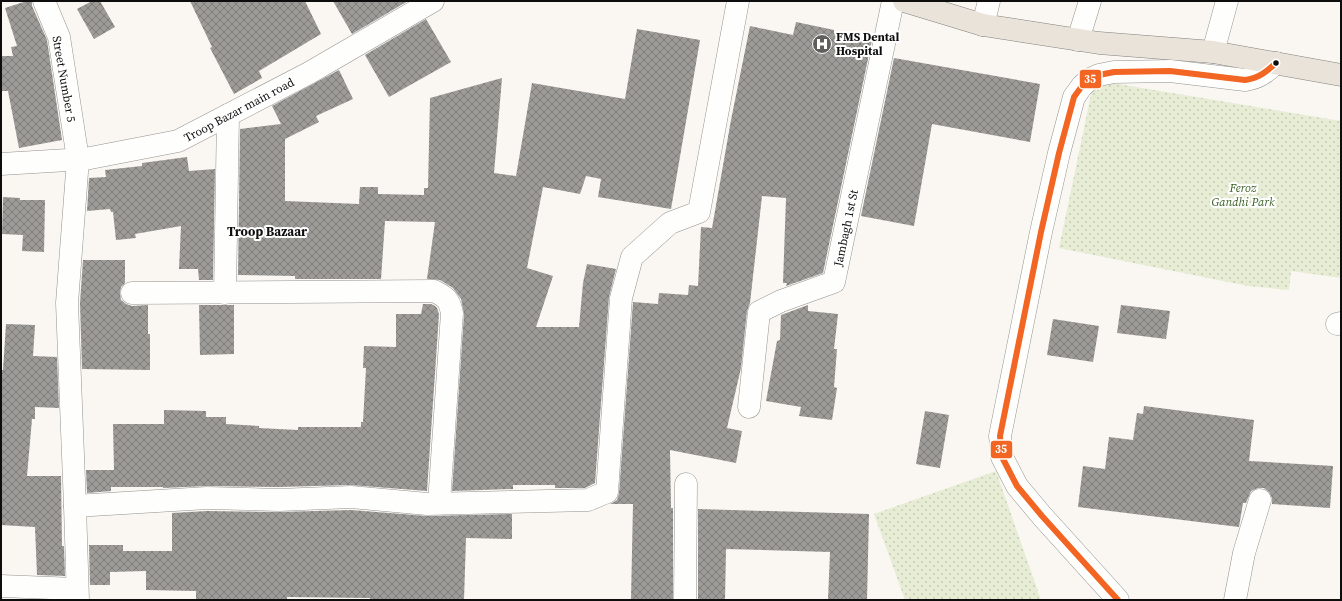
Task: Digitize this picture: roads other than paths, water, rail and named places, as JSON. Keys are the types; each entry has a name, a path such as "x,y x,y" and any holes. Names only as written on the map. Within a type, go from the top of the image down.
{"main road":[{"path":"904,1 982,26 1099,43 1213,52 1341,75"}],"street":[{"name":"Street Number 5","path":"44,1 59,37 78,159 67,303 77,595"},
{"name":"Troop Bazar main road","path":"1,164 78,159 178,141 309,72 433,1"},
{"path":"75,506 207,498 279,500 351,497 426,504 588,500 607,492 621,298 632,257 670,223 699,212 738,1"},
{"name":"Jambagh 1st St","path":"749,406 759,312 781,300 834,282 893,1"},
{"path":"982,26 989,1"},
{"path":"1078,40 1090,1"},
{"path":"1213,52 1227,1"},
{"path":"1118,600 1017,486 1002,457 1000,436 1041,232 1059,153 1074,97 1082,86 1090,79 1099,75 1114,72 1170,72 1245,80 1264,74 1276,64"},
{"path":"225,293 228,115"},
{"path":"132,292 225,293 434,291 444,296 449,302 452,313 439,503"},
{"path":"685,600 686,484"},
{"path":"1235,600 1244,553 1260,500"},
{"path":"1,586 77,595"}],"place":[{"name":"FMS Dental Hospital","path":"822,44"}],"district":[{"name":"Troop Bazaar","path":"267,231"}],"park label":[{"name":"Feroz Gandhi Park","path":"1243,195"}]}
